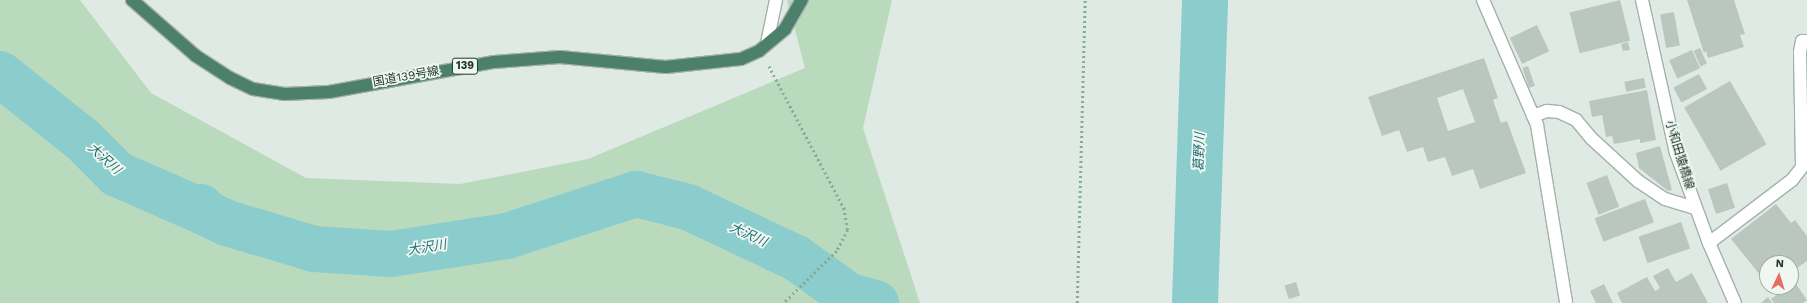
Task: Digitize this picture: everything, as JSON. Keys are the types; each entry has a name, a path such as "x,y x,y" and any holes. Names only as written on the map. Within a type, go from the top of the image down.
{"highway":[{"name":"国道139号線","path":"132,0 196,56 230,78 253,89 285,94 329,92 494,62 560,57 666,67 741,60 763,47 785,29 802,0"}],"street":[{"path":"763,47 776,0"},
{"path":"1483,0 1537,125 1566,303"},
{"name":"小和田猿橋線","path":"1642,0 1676,153 1695,208 1735,303"},
{"path":"1709,243 1792,180 1802,167 1800,52 1802,42 1807,41"},
{"path":"1532,116 1548,111 1559,112 1576,120 1591,138 1638,181 1665,199 1695,208"}],"path":[{"path":"1077,303 1085,0"},
{"path":"763,47 789,106 844,208 848,230 836,251 784,303"}],"green space":[{"path":"0,0 80,0 151,93 306,178 460,184 588,159 805,68 787,0 892,0 863,128 920,303 0,303"}],"building":[{"path":"1620,0 1630,41 1580,53 1570,13"},
{"path":"1687,0 1734,0 1745,34 1740,35 1744,47 1708,58 1706,51 1704,53"},
{"path":"1674,12 1680,45 1666,48 1660,14"},
{"path":"1537,25 1549,51 1522,64 1510,38"},
{"path":"1628,42 1630,50 1623,51 1621,44"},
{"path":"1700,48 1707,64 1701,66 1694,51"},
{"path":"1692,50 1700,68 1677,78 1669,60"},
{"path":"1484,58 1498,98 1493,100 1501,123 1507,121 1526,173 1480,189 1473,169 1452,176 1445,157 1428,162 1423,147 1407,152 1399,130 1382,136 1368,97","holes":["1463,89 1475,122 1448,131 1437,98"]},
{"path":"1528,66 1535,86 1529,88 1522,68"},
{"path":"1699,74 1707,89 1681,103 1673,88"},
{"path":"1644,78 1646,88 1626,92 1624,82"},
{"path":"1730,81 1766,144 1721,171 1684,108"},
{"path":"1647,90 1656,140 1640,143 1640,139 1614,144 1612,136 1606,137 1602,115 1592,117 1589,101"},
{"path":"1660,146 1672,190 1668,191 1639,168 1636,153"},
{"path":"1607,175 1619,207 1599,215 1586,183"},
{"path":"1727,183 1735,208 1716,214 1708,189"},
{"path":"1645,199 1654,222 1604,242 1595,218"},
{"path":"1776,204 1791,223 1795,220 1807,236 1807,261 1799,267 1799,255 1759,255 1759,274 1731,239"},
{"path":"1681,222 1690,248 1648,263 1638,237"},
{"path":"1668,268 1676,282 1692,273 1708,303 1622,303 1617,293 1647,277 1655,291 1660,288 1653,276"},
{"path":"1296,282 1300,295 1289,299 1285,286"},
{"path":"1604,284 1613,303 1596,303 1590,291"},
{"path":"1799,288 1807,300 1803,303 1774,303 1771,299 1776,295 1799,295"},
{"path":"1768,297 1772,303 1761,303"}],"waterway":[{"name":"葛野川","path":"1195,303 1205,0"},
{"name":"大沢川","path":"0,74 83,140 117,174 197,209 201,207 204,212 227,223 314,249 391,254 507,236 636,194 688,207 796,258 849,296 876,303"}]}
